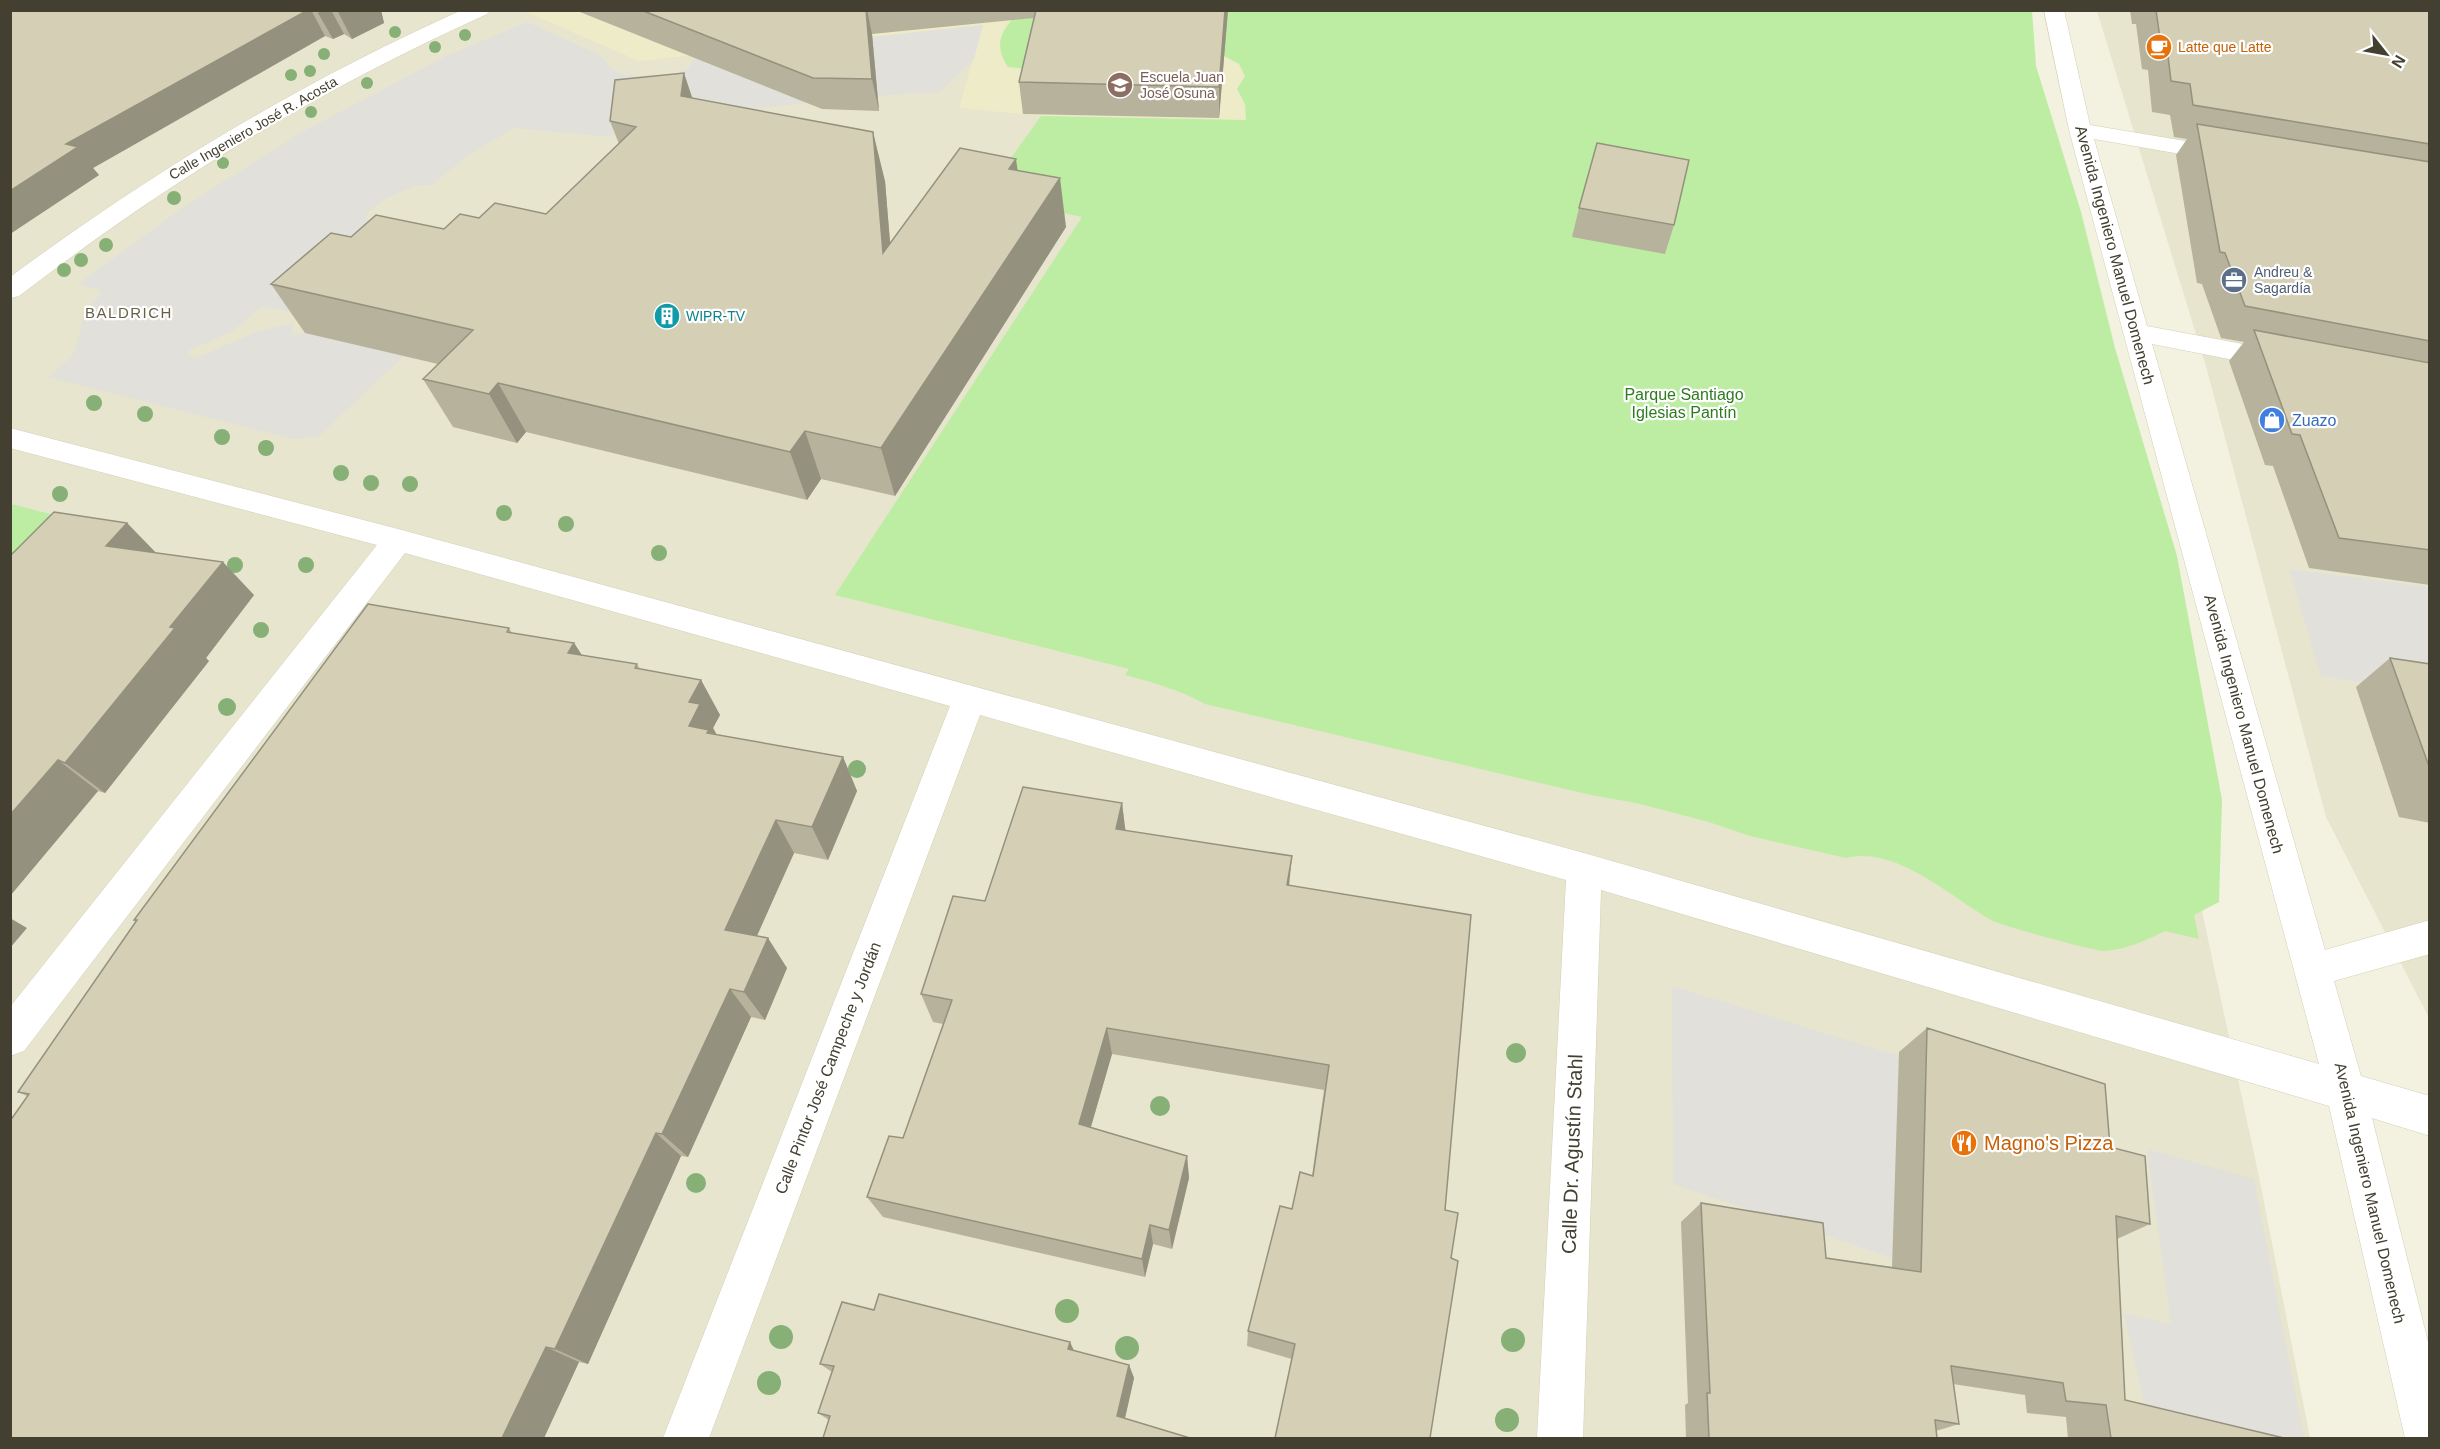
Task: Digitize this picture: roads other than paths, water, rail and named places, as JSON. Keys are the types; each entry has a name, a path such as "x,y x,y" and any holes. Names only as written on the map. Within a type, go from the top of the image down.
{"street":[{"name":"Calle Ingeniero José R. Acosta","path":"10,290 154,185 211,148 274,112 396,49 480,10"},
{"name":"Avenida Ingeniero Manuel Domenech","path":"2054,10 2080,130 2346,1090 2428,1438"},
{"path":"2080,130 2247,158"},
{"path":"2136,332 2304,365"},
{"path":"10,438 398,540 1584,869 2430,1116"},
{"path":"10,1038 398,540"},
{"name":"Calle Pintor José Campeche y Jordán","path":"686,1438 970,698"},
{"name":"Calle Dr. Agustín Stahl","path":"1560,1438 1584,869"},
{"path":"2314,970 2430,937"}],"place":[{"name":"Latte que Latte","path":"2159,47"},
{"name":"Escuela Juan José Osuna","path":"1120,85"},
{"name":"Andreu & Sagardía","path":"2234,280"},
{"name":"WIPR-TV","path":"667,316"},
{"name":"Zuazo","path":"2272,420"},
{"name":"Magno's Pizza","path":"1964,1143"}],"district":[{"name":"BALDRICH","path":"129,312"}],"park label":[{"name":"Parque Santiago Iglesias Pantín","path":"1684,403"}]}
